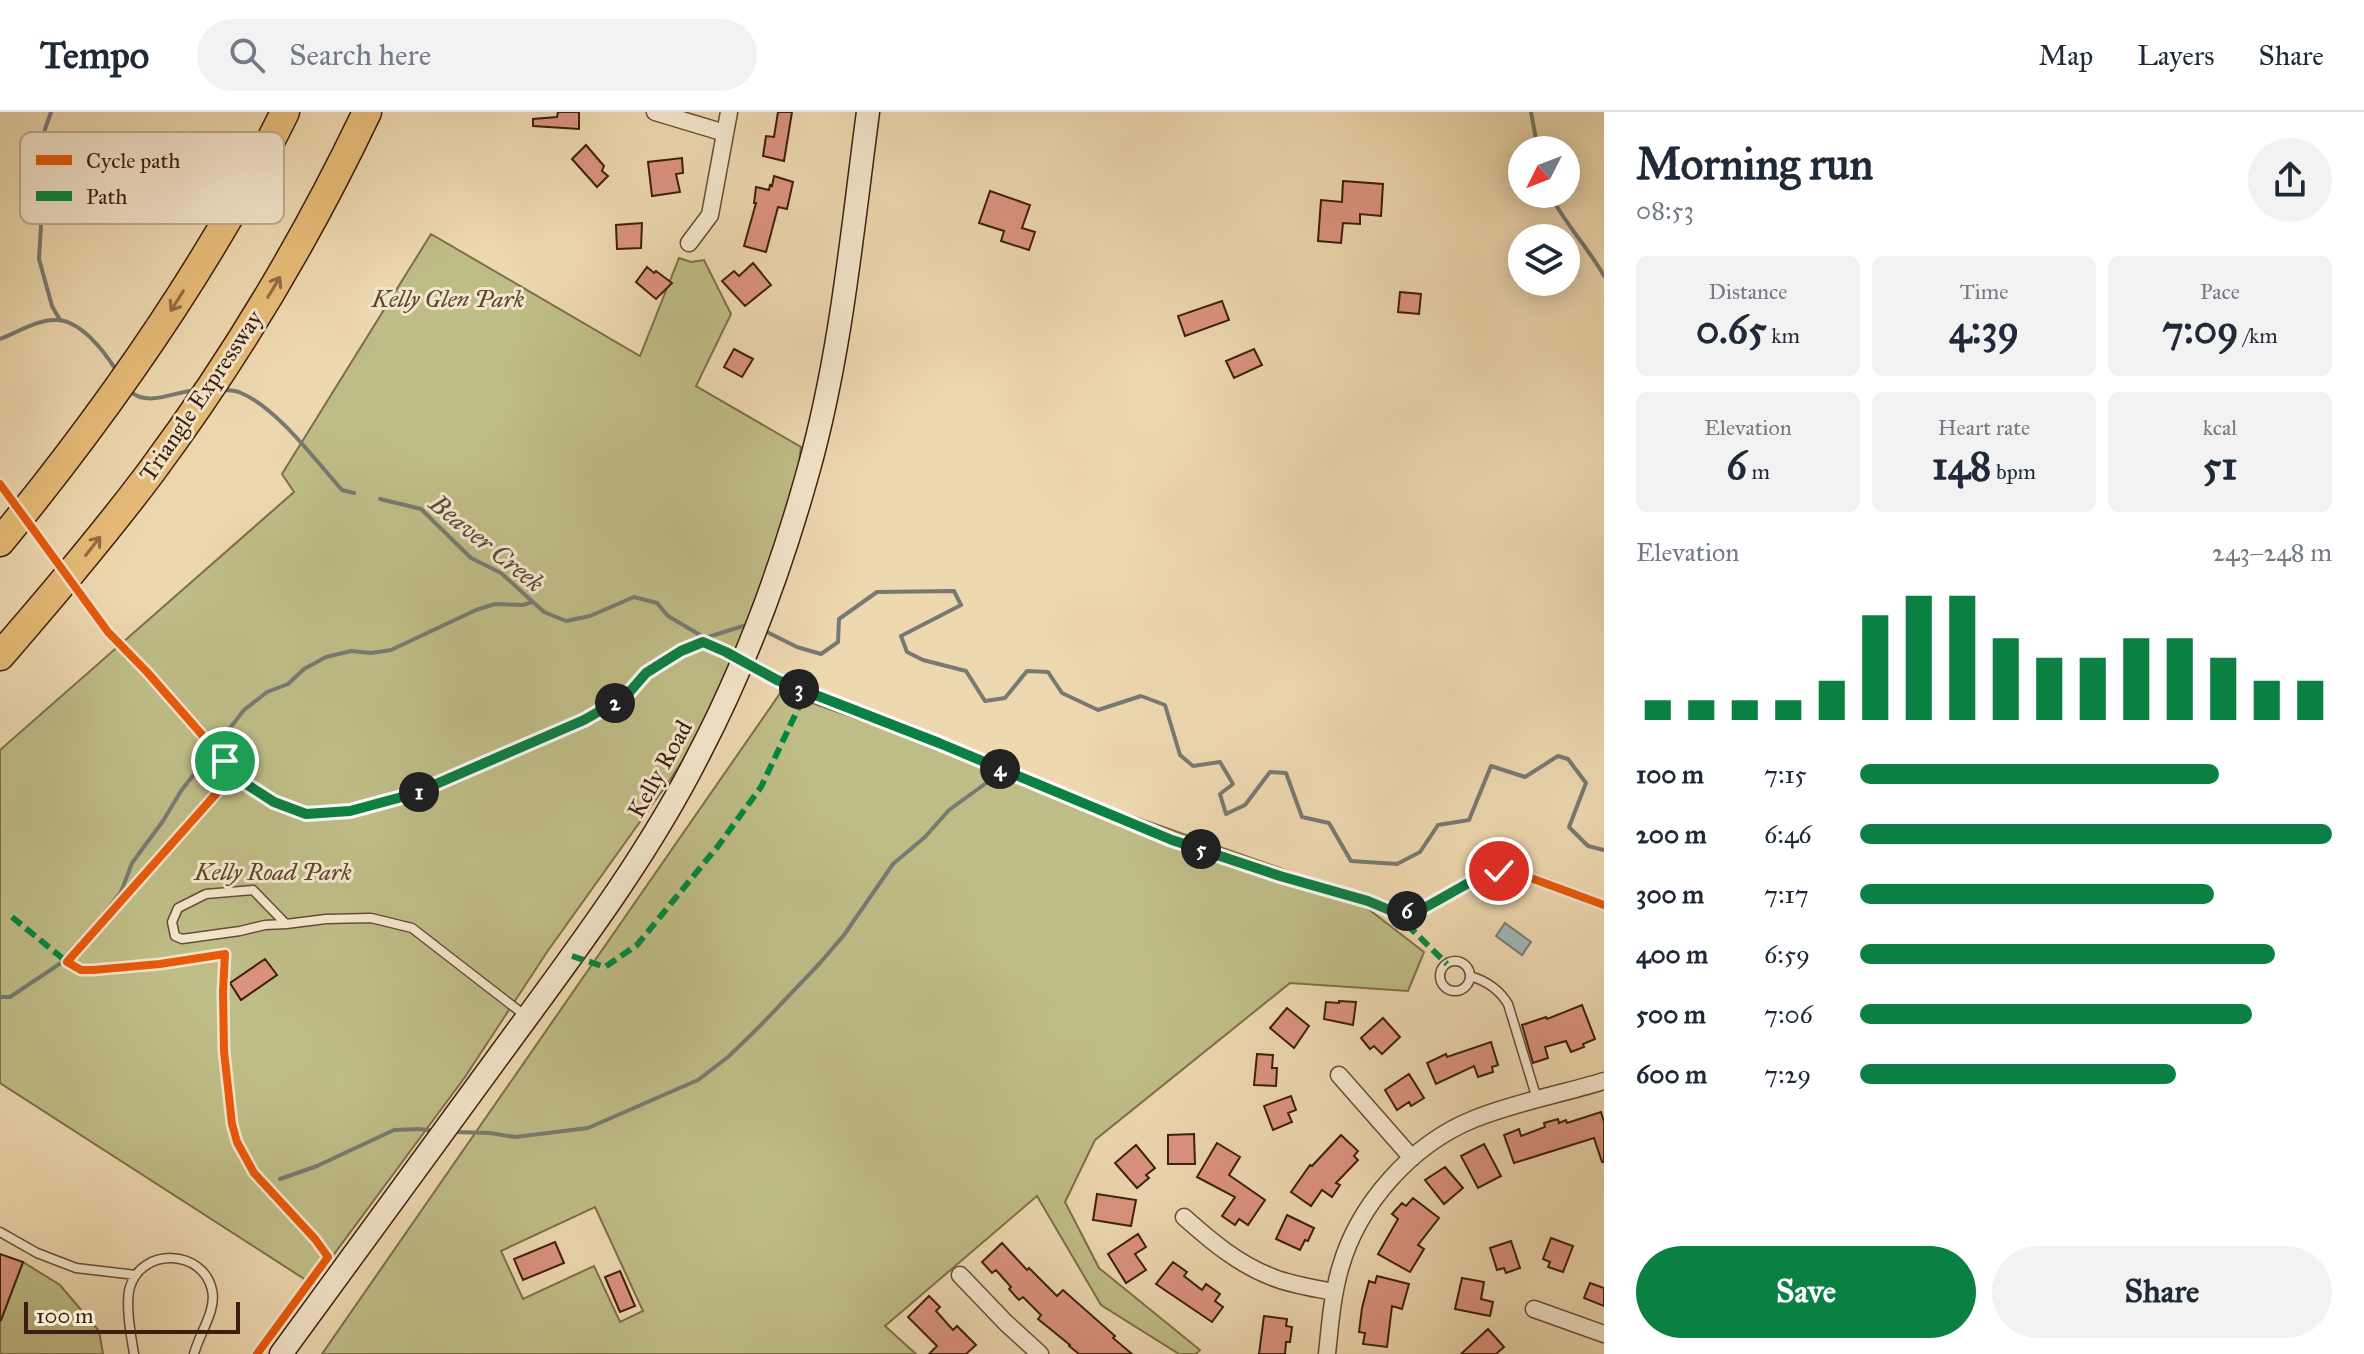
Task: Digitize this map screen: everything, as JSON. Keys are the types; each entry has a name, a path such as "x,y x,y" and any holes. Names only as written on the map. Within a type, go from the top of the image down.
{"highway":[{"path":"274,132 285,112"},
{"name":"Triangle Expressway","path":"0,656 44,607 152,470 237,347 305,235 367,112"},
{"path":"0,542 101,413 162,325 223,224"}],"street":[{"path":"655,112 725,133"},
{"path":"689,243 710,215 729,112"},
{"name":"Kelly Road","path":"281,1354 605,912 659,825 722,709 757,624 808,474 830,381 868,112"},
{"path":"1339,1075 1412,1158"},
{"path":"1327,1354 1340,1266 1358,1225 1380,1193 1412,1158 1450,1131 1475,1118 1604,1081"},
{"path":"1184,1217 1220,1248 1255,1269 1274,1278 1334,1292"},
{"path":"960,1275 1040,1354"},
{"path":"1534,1309 1604,1334"}],"lane":[{"path":"286,924 253,890 206,894 178,908 172,922 175,936 182,939 265,925 286,924 326,919 371,918 412,928 527,1017"},
{"path":"1470,976 1493,986 1508,1004 1537,1100"},
{"path":"0,1232 37,1253 76,1268 136,1275"},
{"path":"134,1354 129,1288 146,1264 171,1257 191,1262 205,1275 212,1290 212,1307 194,1354"}],"green space":[{"name":"Kelly Road Park","path":"431,234 640,356 679,258 691,262 704,260 731,314 696,386 801,447 786,563 710,718 672,777 547,952 465,1077 312,1284 0,1083 0,750 294,492 282,474"},
{"path":"781,692 1345,891 1424,952 1408,991 1290,983 1095,1140 1065,1202 1099,1268 1200,1350 1196,1354 1179,1354 1101,1305 1037,1196 885,1326 916,1354 322,1354","holes":["595,1207 643,1311 620,1322 594,1266 523,1299 501,1251"]},
{"path":"23,1262 60,1285 99,1331 103,1354 0,1354 0,1323"}],"water":[{"path":"1505,923 1531,942 1522,955 1496,936"}],"building":[{"path":"558,112 579,112 579,129 533,126 533,119 557,117"},
{"path":"778,112 792,112 784,161 763,156 766,136 774,137"},
{"path":"586,145 604,166 602,171 608,176 597,187 572,159"},
{"path":"682,158 683,173 676,174 680,192 652,196 648,162"},
{"path":"774,176 793,182 787,209 778,207 766,252 744,246 756,203 756,187 769,190"},
{"path":"1343,181 1383,184 1381,216 1360,214 1360,224 1343,223 1341,243 1318,241 1321,200 1342,202"},
{"path":"990,191 1030,205 1022,228 1035,232 1029,250 1001,241 1004,231 979,223"},
{"path":"642,223 641,248 617,249 616,225"},
{"path":"753,263 771,285 745,306 722,281 734,271 739,276"},
{"path":"647,267 672,283 656,299 636,282"},
{"path":"1400,292 1421,294 1419,314 1398,312"},
{"path":"1222,301 1229,320 1185,336 1178,316"},
{"path":"734,349 753,359 742,377 724,367"},
{"path":"1254,349 1262,365 1234,378 1226,361"},
{"path":"265,959 277,975 241,1000 230,983"},
{"path":"1326,1002 1356,1002 1353,1025 1324,1019"},
{"path":"1582,1005 1595,1039 1571,1052 1566,1041 1545,1047 1548,1058 1533,1063 1522,1025"},
{"path":"1287,1008 1309,1026 1294,1048 1270,1028"},
{"path":"1383,1018 1400,1037 1382,1054 1374,1046 1370,1049 1361,1038"},
{"path":"1491,1042 1498,1065 1492,1067 1493,1072 1478,1077 1474,1066 1436,1084 1427,1063 1446,1054 1447,1057"},
{"path":"1257,1054 1273,1055 1272,1068 1277,1068 1276,1086 1254,1085"},
{"path":"1409,1074 1424,1098 1411,1106 1409,1102 1397,1110 1385,1090"},
{"path":"1291,1096 1296,1110 1288,1113 1292,1122 1273,1130 1264,1106"},
{"path":"1601,1112 1604,1162 1594,1138 1514,1163 1504,1135 1519,1129 1521,1136 1545,1127 1544,1123 1558,1119 1559,1123 1566,1120 1567,1123"},
{"path":"1194,1134 1195,1164 1168,1164 1168,1135"},
{"path":"1341,1135 1358,1151 1354,1156 1358,1160 1336,1183 1340,1185 1332,1197 1322,1190 1311,1206 1291,1192 1310,1165"},
{"path":"1217,1143 1240,1157 1229,1175 1265,1200 1248,1225 1239,1219 1235,1225 1222,1216 1235,1197 1197,1177"},
{"path":"1484,1144 1501,1176 1478,1188 1461,1156"},
{"path":"1136,1145 1155,1168 1137,1188 1115,1163"},
{"path":"1445,1167 1463,1188 1444,1204 1425,1180"},
{"path":"1097,1194 1136,1200 1131,1226 1093,1220"},
{"path":"1413,1198 1439,1218 1418,1245 1424,1249 1410,1272 1378,1254 1398,1219 1392,1214 1402,1203 1406,1206"},
{"path":"1287,1215 1314,1228 1300,1250 1276,1239"},
{"path":"1138,1234 1146,1247 1135,1254 1146,1270 1126,1283 1108,1254"},
{"path":"1551,1238 1573,1246 1563,1272 1548,1267 1550,1262 1543,1259"},
{"path":"1511,1241 1520,1268 1506,1273 1504,1268 1497,1270 1490,1248"},
{"path":"555,1242 564,1263 523,1280 514,1259"},
{"path":"1002,1243 1057,1296 1063,1290 1132,1354 1079,1354 1069,1346 1038,1319 1041,1315 1023,1297 1019,1300 996,1270 992,1273 982,1262"},
{"path":"0,1254 23,1262 1,1320 0,1320"},
{"path":"1173,1262 1187,1272 1184,1276 1202,1290 1206,1284 1220,1294 1215,1301 1223,1307 1212,1322 1156,1284"},
{"path":"620,1271 635,1306 620,1312 605,1277"},
{"path":"1377,1276 1409,1284 1402,1309 1392,1306 1387,1347 1363,1344 1365,1333 1359,1332 1369,1281 1375,1283"},
{"path":"1462,1278 1484,1282 1481,1299 1493,1302 1490,1316 1455,1309"},
{"path":"1590,1283 1604,1288 1604,1306 1584,1298"},
{"path":"929,1296 940,1307 936,1311 953,1330 957,1326 976,1345 966,1354 929,1354 937,1346 908,1317"},
{"path":"1264,1316 1287,1319 1286,1326 1292,1327 1285,1354 1259,1354"},
{"path":"1488,1329 1504,1347 1496,1354 1461,1354"}],"waterway":[{"path":"44,132 51,112"},
{"path":"1531,112 1535,136"},
{"path":"1558,208 1604,276"},
{"path":"41,224 39,259 52,306 60,320"},
{"name":"Beaver Creek","path":"0,339 41,322 63,321 73,324 90,337 116,370"},
{"name":"Beaver Creek","path":"130,391 137,396 153,398 197,390"},
{"name":"Beaver Creek","path":"222,390 239,392 268,410 342,490 354,493"},
{"name":"Beaver Creek","path":"380,499 421,509 471,558 501,573 544,612 566,621 590,616 634,597 657,603 668,616 705,638 743,626"},
{"name":"Beaver Creek","path":"763,630 797,647 821,654 838,642 839,619 877,592 954,591 961,605 901,636 907,652 923,660 966,671 985,701 1005,698 1027,671 1048,672 1062,693 1098,710 1141,696 1165,705 1180,755 1193,766 1220,762 1233,784 1220,794 1226,814 1245,805 1270,772 1286,773 1302,817 1329,823 1351,861 1397,864 1420,852 1438,825 1469,820 1491,766 1525,777 1558,756 1568,759 1586,783 1569,827 1588,846 1604,850"},
{"path":"0,997 10,997 89,941 103,915 121,892 132,863 181,791 244,710 267,692 288,684 304,669 326,657 351,651 371,653 391,650 476,610 495,604 523,605 532,602"},
{"path":"453,1132 515,1137 588,1128 698,1080 728,1057 820,963 844,935 893,864 925,837 949,810 989,781 1013,772"},
{"path":"280,1179 317,1166 394,1130 436,1131"}],"marked path":[{"path":"572,956 605,967 637,945 718,846 761,787 806,692"},
{"path":"1394,912 1447,964"},
{"path":"12,917 67,962"}],"cycle path":[{"path":"0,484 108,632 225,761 229,773 222,787 67,962 81,970 93,970 225,954 224,1051 232,1124 237,1142 254,1173 328,1257 257,1354"},
{"path":"229,773 274,802 306,814 350,811 413,794 584,720 626,696 646,673 681,651 703,642 777,680 939,743 1172,840 1368,901 1394,912 1426,907 1472,881 1499,871 1517,873 1604,905"}],"route":[{"path":"225,761 229,773 274,802 306,814 350,811 413,794 584,720 626,696 646,673 691,645 703,642 777,680 939,743 1172,840 1368,901 1394,912 1426,907 1472,881 1499,871"}],"park label":[{"name":"Kelly Glen Park","path":"448,299"}]}
